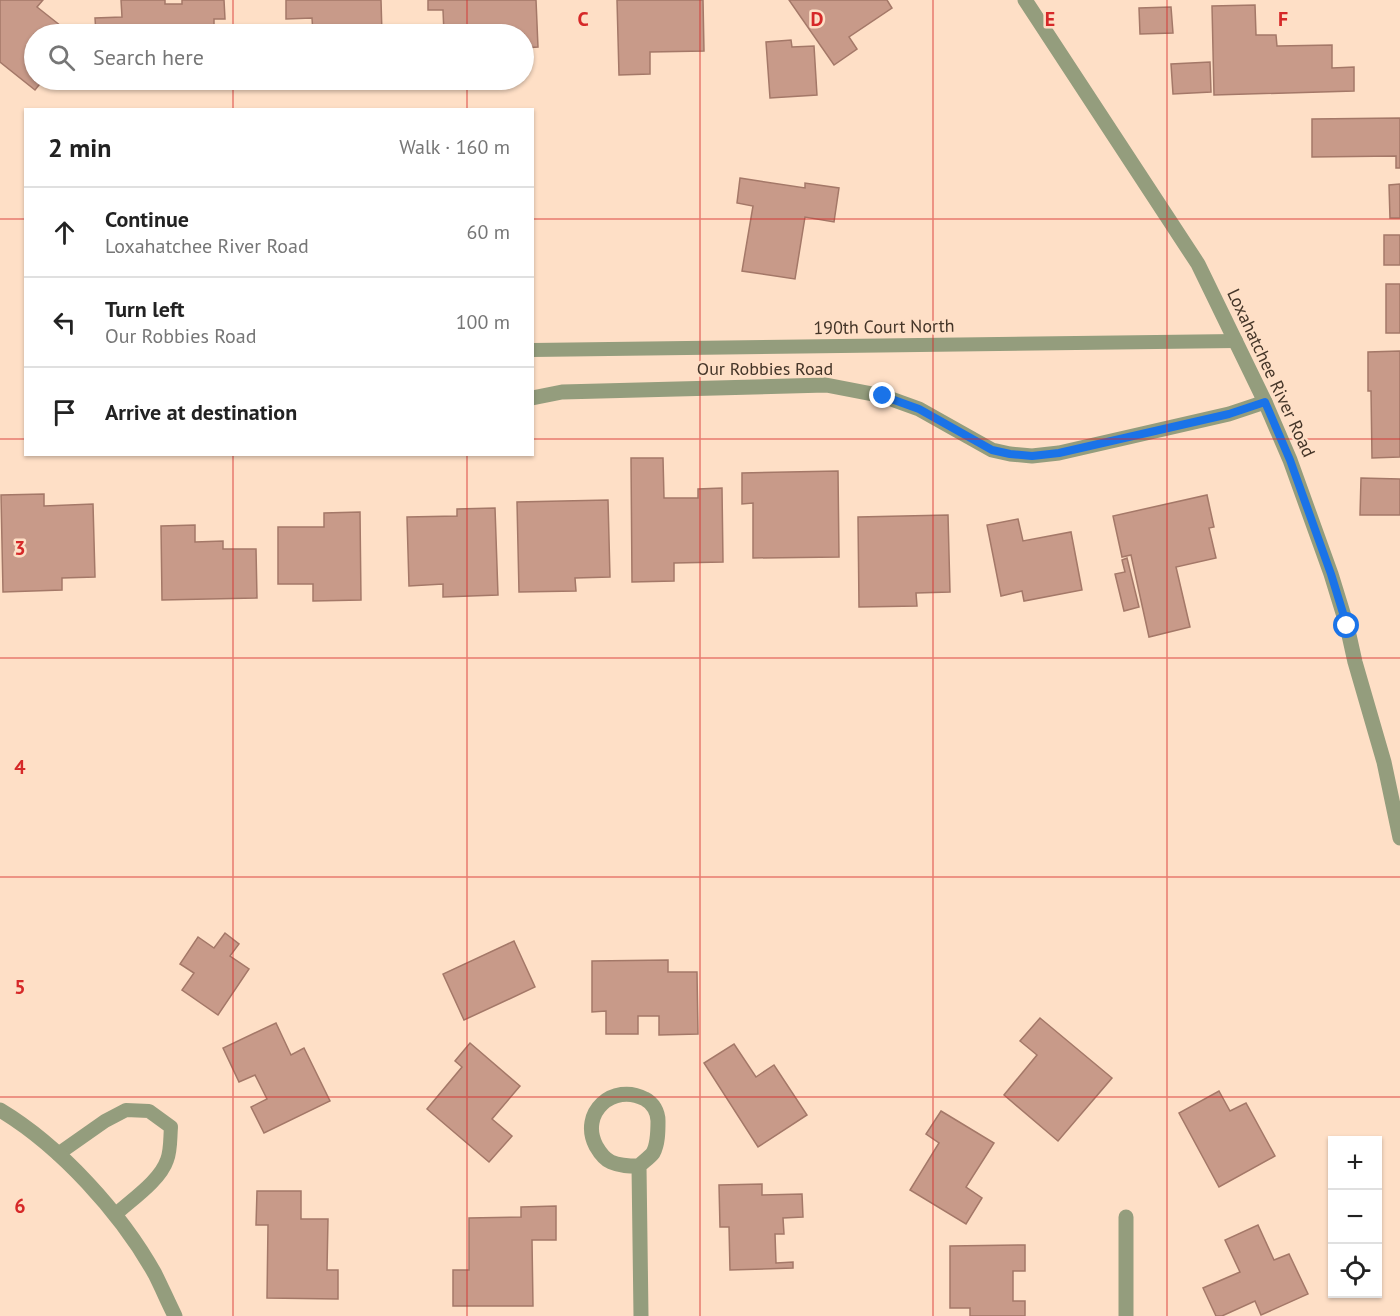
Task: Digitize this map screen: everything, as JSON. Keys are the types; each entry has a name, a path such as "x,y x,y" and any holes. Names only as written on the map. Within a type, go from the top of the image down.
{"street":[{"name":"Loxahatchee River Road","path":"1025,0 1198,264 1265,402 1290,460 1331,574 1384,762 1400,838"},
{"name":"Our Robbies Road","path":"534,398 562,392 826,385 883,396 919,409 992,450 1032,456 1059,453 1195,422 1265,402"},
{"path":"639,1166 622,1166 609,1162 600,1154 591,1137 592,1120 601,1103 615,1095 635,1094 652,1102 658,1117 658,1136 653,1153 639,1166 641,1316"},
{"path":"0,1110 58,1154 94,1189 121,1222 154,1273 175,1316"},
{"path":"1126,1217 1126,1316"}],"lane":[{"name":"190th Court North","path":"534,350 1236,341"},
{"path":"58,1154 105,1120 126,1110 149,1111 171,1127 167,1161 155,1179 115,1215"}],"building":[{"path":"0,0 43,0 37,7 58,24 24,24 24,81 0,62"},
{"path":"121,0 165,0 165,4 182,4 182,0 224,0 225,19 214,19 214,24 95,24 95,18 122,17"},
{"path":"286,0 381,0 382,24 312,24 312,18 286,19"},
{"path":"428,0 536,0 538,47 534,47 534,24 444,24 443,10 428,10"},
{"path":"617,0 703,0 704,51 650,52 650,74 619,75"},
{"path":"789,0 887,0 892,8 849,37 857,49 834,65"},
{"path":"1255,5 1256,35 1276,35 1277,46 1332,45 1332,68 1354,67 1354,91 1214,95 1212,6"},
{"path":"1171,7 1173,33 1140,34 1139,8"},
{"path":"791,40 792,47 814,46 817,95 770,98 766,42"},
{"path":"1210,62 1211,92 1173,94 1171,64"},
{"path":"1400,118 1400,168 1396,168 1396,156 1312,157 1312,119"},
{"path":"740,178 805,188 805,183 839,188 834,222 805,217 795,279 742,271 753,206 737,203"},
{"path":"1400,184 1400,218 1390,218 1389,185"},
{"path":"1384,235 1400,235 1400,265 1384,265"},
{"path":"1386,284 1400,284 1400,333 1386,333"},
{"path":"1400,351 1400,457 1372,458 1368,352"},
{"path":"631,458 663,458 664,498 698,498 698,489 722,488 723,562 674,563 674,581 632,582"},
{"path":"838,471 839,557 753,558 753,503 742,504 742,473"},
{"path":"1361,478 1400,479 1400,515 1360,515"},
{"path":"44,494 44,506 93,504 95,577 62,578 62,590 3,592 1,495"},
{"path":"1207,495 1214,527 1209,528 1216,558 1176,567 1190,627 1149,637 1131,555 1122,557 1113,516"},
{"path":"608,500 610,577 575,578 576,591 519,592 517,502"},
{"path":"495,508 498,595 443,597 443,584 409,586 407,517 457,516 457,509"},
{"path":"360,512 361,600 313,601 313,584 278,584 278,527 324,527 324,513"},
{"path":"948,515 950,592 916,593 917,606 859,607 858,517"},
{"path":"1018,519 1023,541 1071,532 1082,590 1024,601 1022,591 1001,596 987,525"},
{"path":"195,525 195,542 223,541 223,549 256,549 257,598 162,600 161,526"},
{"path":"1127,558 1139,607 1124,611 1115,574 1125,572 1122,560"},
{"path":"225,933 239,944 230,956 249,969 218,1015 182,990 194,973 180,964 198,937 214,948"},
{"path":"514,941 535,987 464,1020 443,974"},
{"path":"668,960 668,972 697,972 698,1034 659,1035 659,1016 638,1016 638,1034 606,1034 606,1011 592,1012 592,961"},
{"path":"1040,1018 1112,1078 1058,1141 1004,1095 1037,1055 1020,1041"},
{"path":"276,1023 291,1055 304,1048 330,1101 264,1133 251,1107 267,1099 255,1075 239,1082 223,1048"},
{"path":"470,1043 520,1086 492,1119 512,1136 489,1162 427,1109 462,1067 455,1061"},
{"path":"734,1044 756,1077 774,1065 807,1115 758,1147 704,1063"},
{"path":"1219,1091 1230,1111 1246,1103 1275,1156 1219,1187 1179,1113"},
{"path":"941,1111 994,1143 966,1187 982,1198 966,1224 910,1190 939,1143 926,1134"},
{"path":"762,1184 762,1195 802,1194 803,1217 783,1218 784,1234 775,1234 776,1263 793,1262 793,1268 730,1270 729,1227 720,1227 719,1185"},
{"path":"257,1191 301,1191 301,1219 328,1219 327,1270 338,1270 338,1299 267,1298 268,1225 256,1225"},
{"path":"556,1206 556,1240 532,1240 533,1306 453,1306 453,1270 469,1270 469,1218 521,1217 521,1207"},
{"path":"1258,1225 1274,1260 1289,1254 1308,1294 1261,1315 1255,1301 1222,1316 1216,1316 1203,1288 1240,1272 1225,1240"},
{"path":"1025,1245 1025,1271 1013,1271 1013,1301 1025,1301 1025,1316 970,1316 970,1308 950,1308 950,1246"}],"route":[{"path":"883,396 919,409 992,450 1032,456 1059,453 1229,414 1265,402 1290,460 1347,626"}]}
